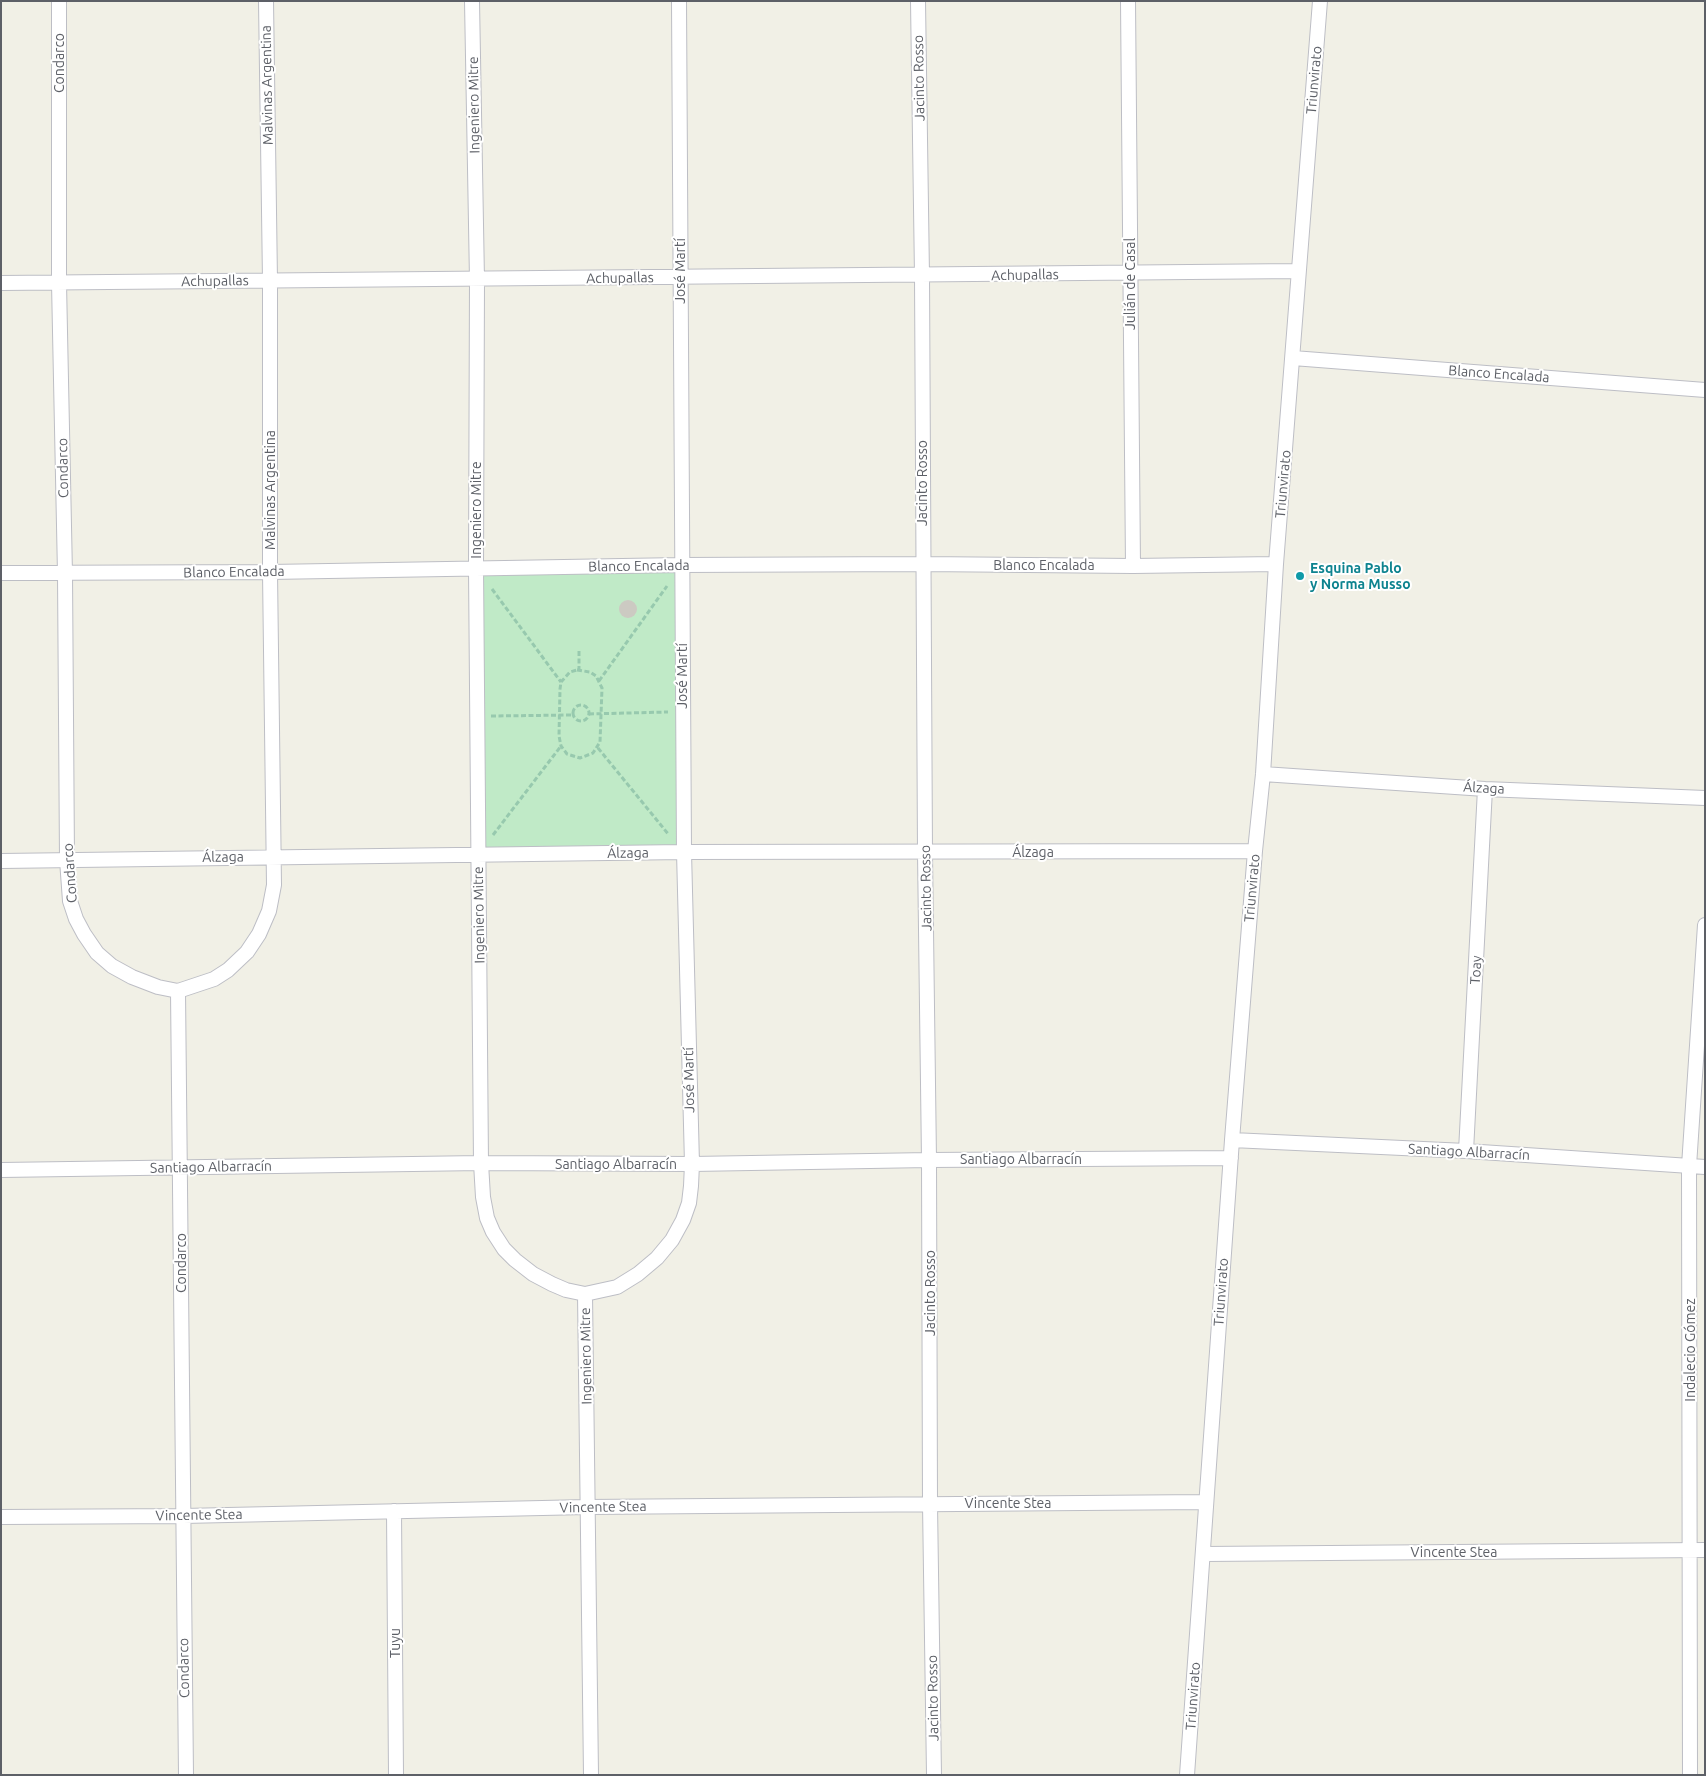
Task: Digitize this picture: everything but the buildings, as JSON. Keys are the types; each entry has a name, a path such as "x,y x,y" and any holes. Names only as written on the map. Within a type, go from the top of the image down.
{"street":[{"name":"Condarco","path":"59,1 59,283 65,574 67,860 70,901 76,919 97,953 112,966 132,977 158,987 178,991 186,1775"},
{"name":"Malvinas Argentina","path":"178,991 214,979 228,970 247,952 255,940 269,910 274,885 266,1"},
{"name":"Ingeniero Mitre","path":"472,1 477,280 476,568 481,1163 483,1196 487,1218 493,1232 504,1249 515,1260 539,1277 566,1290 585,1294 592,1775"},
{"name":"José Martí","path":"585,1294 617,1287 638,1274 657,1258 672,1240 683,1220 689,1203 692,1164 682,712 679,1"},
{"name":"Jacinto Rosso","path":"918,1 922,276 930,1504 934,1775"},
{"name":"Julián de Casal","path":"1128,1 1132,566"},
{"name":"Triunvirato","path":"1187,1775 1232,1140 1263,774 1276,564 1320,1"},
{"name":"Achupallas","path":"1,283 922,276 1298,271"},
{"name":"Blanco Encalada","path":"1293,358 1705,390"},
{"name":"Blanco Encalada","path":"1,573 270,572 681,565 923,564 1132,566 1276,564"},
{"name":"Álzaga","path":"1263,774 1485,789 1705,798"},
{"name":"Toay","path":"1466,1151 1485,789"},
{"name":"Álzaga","path":"1,861 684,852 1255,851"},
{"name":"Indalecio Gómez","path":"1690,1775 1690,1166 1702,1042 1705,925"},
{"name":"Santiago Albarracín","path":"1232,1140 1466,1151 1705,1167"},
{"name":"Santiago Albarracín","path":"1,1170 481,1163 692,1164 1231,1158"},
{"name":"Vincente Stea","path":"1,1517 182,1516 587,1507 1206,1502"},
{"name":"Tuyu","path":"394,1511 396,1775"},
{"name":"Vincente Stea","path":"1204,1554 1705,1550"}],"path":[{"path":"599,681 681,565"},
{"path":"476,568 562,682"},
{"path":"579,651 579,670"},
{"path":"579,670 590,672 599,681 602,688 600,742 598,748 587,757 580,758 567,754 561,746 559,736 562,682 570,672 579,670"},
{"path":"581,705 586,707 589,714 586,720 580,722 576,720 573,714 574,708 581,705"},
{"path":"589,714 682,712"},
{"path":"477,717 573,714"},
{"path":"478,855 561,746"},
{"path":"598,748 684,852"}],"green space":[{"path":"681,565 684,852 478,855 476,568"}],"place":[{"name":"Esquina Pablo y Norma Musso","path":"1300,576"}]}
